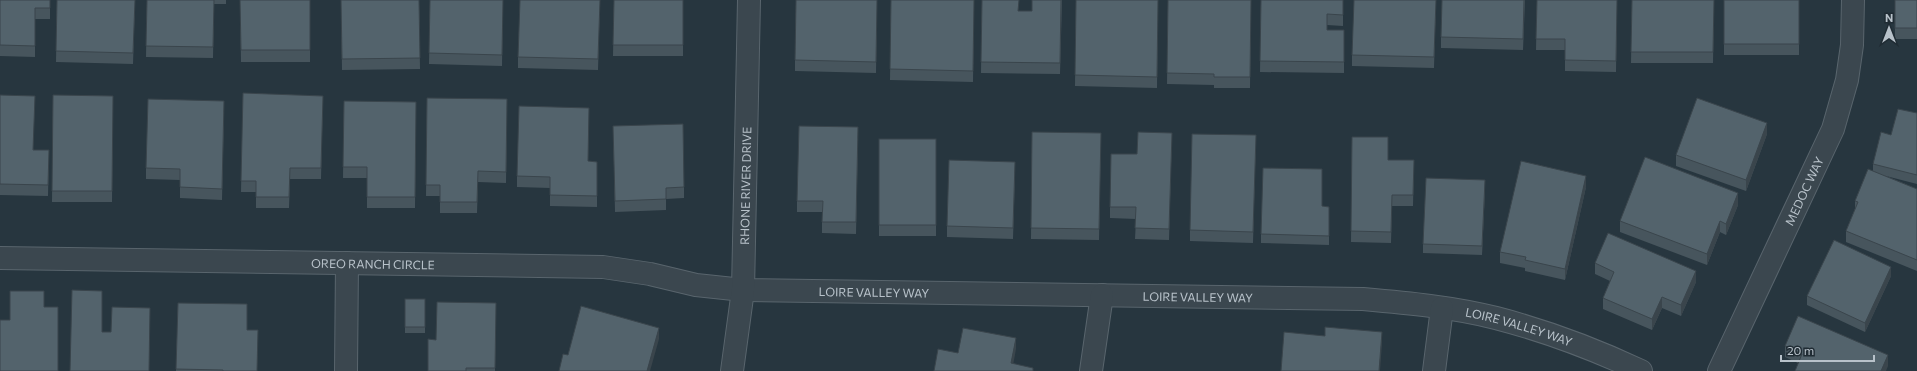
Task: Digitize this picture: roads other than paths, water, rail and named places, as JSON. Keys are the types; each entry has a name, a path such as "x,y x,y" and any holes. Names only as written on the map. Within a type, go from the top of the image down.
{"street":[{"name":"RHONE RIVER DRIVE","path":"732,371 743,290 749,0"},
{"name":"MEDOC WAY","path":"1719,371 1833,129 1847,80 1852,46 1853,0"},
{"name":"OREO RANCH CIRCLE","path":"0,258 603,267 650,274 696,285 743,290"},
{"path":"346,371 347,263"},
{"name":"LOIRE VALLEY WAY","path":"743,290 1363,299 1416,304 1495,318 1573,342 1641,371"},
{"path":"1091,371 1102,295"},
{"path":"1434,371 1442,308"}]}
